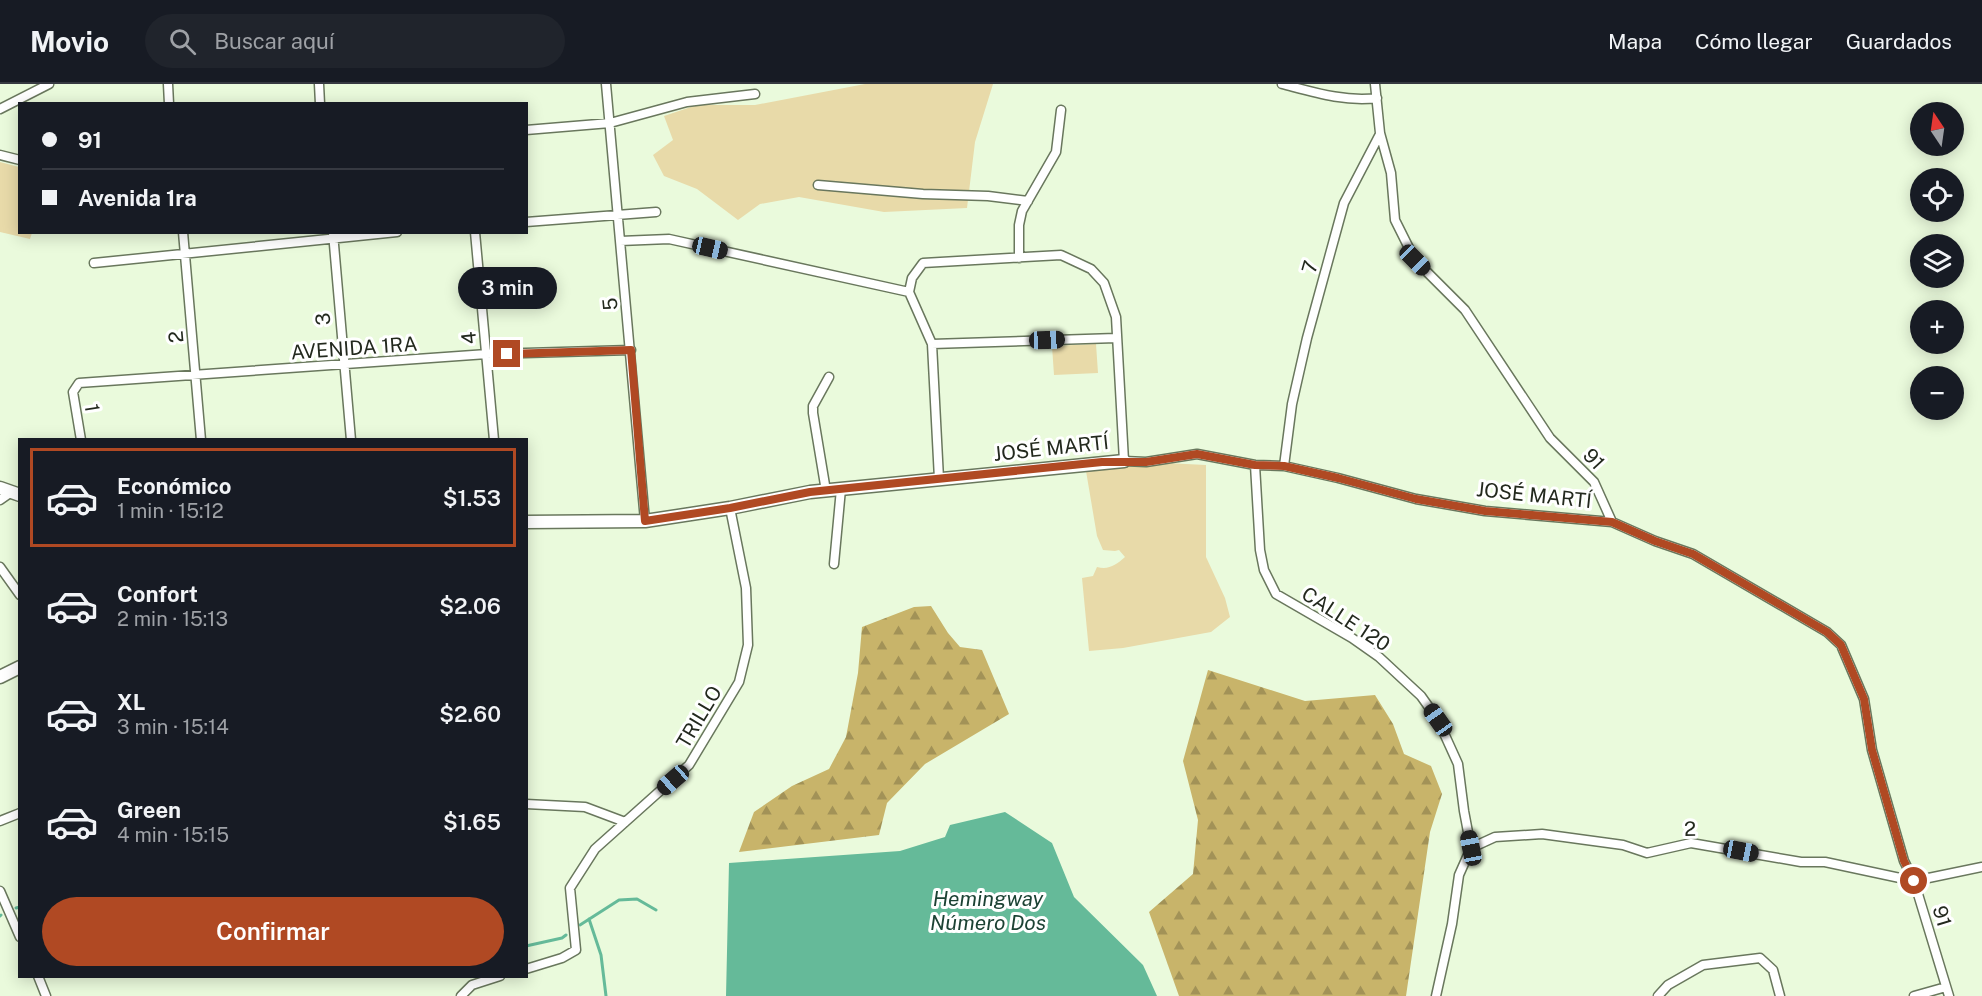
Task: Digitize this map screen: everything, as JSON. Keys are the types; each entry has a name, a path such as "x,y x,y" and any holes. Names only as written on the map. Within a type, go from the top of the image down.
{"street":[{"path":"0,109 49,84"},
{"path":"168,84 169,102"},
{"path":"319,84 320,102"},
{"name":"5","path":"606,84 645,521"},
{"path":"1282,84 1325,95 1360,100 1377,98"},
{"path":"1375,84 1380,133"},
{"path":"528,130 610,123 687,102 755,94"},
{"path":"1019,258 1019,225 1022,211 1056,152 1061,111"},
{"name":"7","path":"1284,466 1292,404 1307,338 1344,203 1380,133"},
{"name":"91","path":"1380,133 1391,173 1395,220 1415,260 1465,310 1550,438 1594,482 1612,522 1655,541 1693,554 1827,632 1841,645 1864,699 1872,750 1904,861 1914,881 1949,996"},
{"path":"0,155 18,160"},
{"path":"818,185 923,194 988,196 1028,201"},
{"path":"528,222 656,212"},
{"name":"2","path":"183,234 201,438"},
{"path":"94,263 354,234"},
{"name":"4","path":"475,234 494,438"},
{"name":"3","path":"333,235 351,438"},
{"path":"620,241 669,239 909,292"},
{"path":"939,479 932,344 909,292 912,278 923,263 1061,255 1090,269 1104,283 1116,317 1124,460"},
{"path":"932,344 1116,338"},
{"name":"AVENIDA 1RA","path":"79,383 487,354 631,350"},
{"path":"826,491 813,406 829,377"},
{"name":"1","path":"79,383 73,392 81,438"},
{"name":"JOSÉ MARTÍ","path":"528,522 645,521 841,489 1124,460 1146,462 1197,454 1255,465 1284,466 1416,499 1485,511 1612,522"},
{"name":"CALLE 120","path":"1255,465 1260,549 1264,570 1276,594 1352,638 1379,657 1421,696 1438,720 1458,764 1471,848"},
{"path":"834,564 841,489"},
{"name":"TRILLO","path":"528,968 562,958 576,950 570,888 594,849 689,765 739,682 748,645 746,599 730,508"},
{"path":"0,567 18,592"},
{"path":"0,677 18,668"},
{"path":"528,804 585,807 625,822"},
{"path":"0,820 18,814"},
{"name":"2","path":"1471,848 1495,837 1542,834 1623,845 1647,853 1691,843 1801,862 1825,862 1914,881 1982,867"},
{"path":"1436,996 1452,924 1459,875 1471,848"},
{"path":"0,891 18,932"},
{"path":"1658,996 1668,985 1702,965 1760,958 1773,970 1780,996"},
{"path":"39,978 46,996"},
{"path":"461,996 472,985 494,978"},
{"path":"1914,996 1946,987"}],"shaded area":[{"path":"865,84 993,84 975,142 967,208 884,212 799,197 760,204 738,220 697,189 664,176 653,155 673,140 664,116 697,105 755,105"},
{"path":"0,162 18,167 18,234 32,234 30,239 0,232"},
{"path":"1096,344 1098,373 1054,375 1052,346"},
{"path":"1146,462 1206,465 1206,557 1225,598 1230,617 1211,632 1123,648 1089,651 1082,578 1093,576 1097,567 1112,566 1125,557 1119,550 1103,550 1097,536 1086,471"}],"green space":[{"path":"931,606 960,647 982,650 1009,714 925,764 887,803 879,835 739,852 754,812 792,786 829,769 846,737 858,673 862,627 914,607"},
{"path":"1208,670 1305,701 1375,695 1393,724 1404,754 1431,766 1442,794 1430,832 1406,996 1179,996 1149,912 1193,874 1198,820 1183,761"}],"water":[{"name":"Hemingway Número Dos","path":"1005,812 1052,843 1074,897 1143,965 1157,996 726,996 729,863 900,851 945,837 950,825"}],"waterway":[{"path":"580,925 619,900 637,899 656,910"},
{"path":"589,919 601,955 606,996"},
{"path":"528,946 562,938 566,935"}],"route":[{"path":"507,354 631,350 645,521 730,508 810,492 1124,460 1146,462 1197,454 1255,465 1284,466 1416,499 1485,511 1612,522 1655,541 1693,554 1827,632 1841,645 1864,699 1872,750 1904,861 1914,881"}]}
